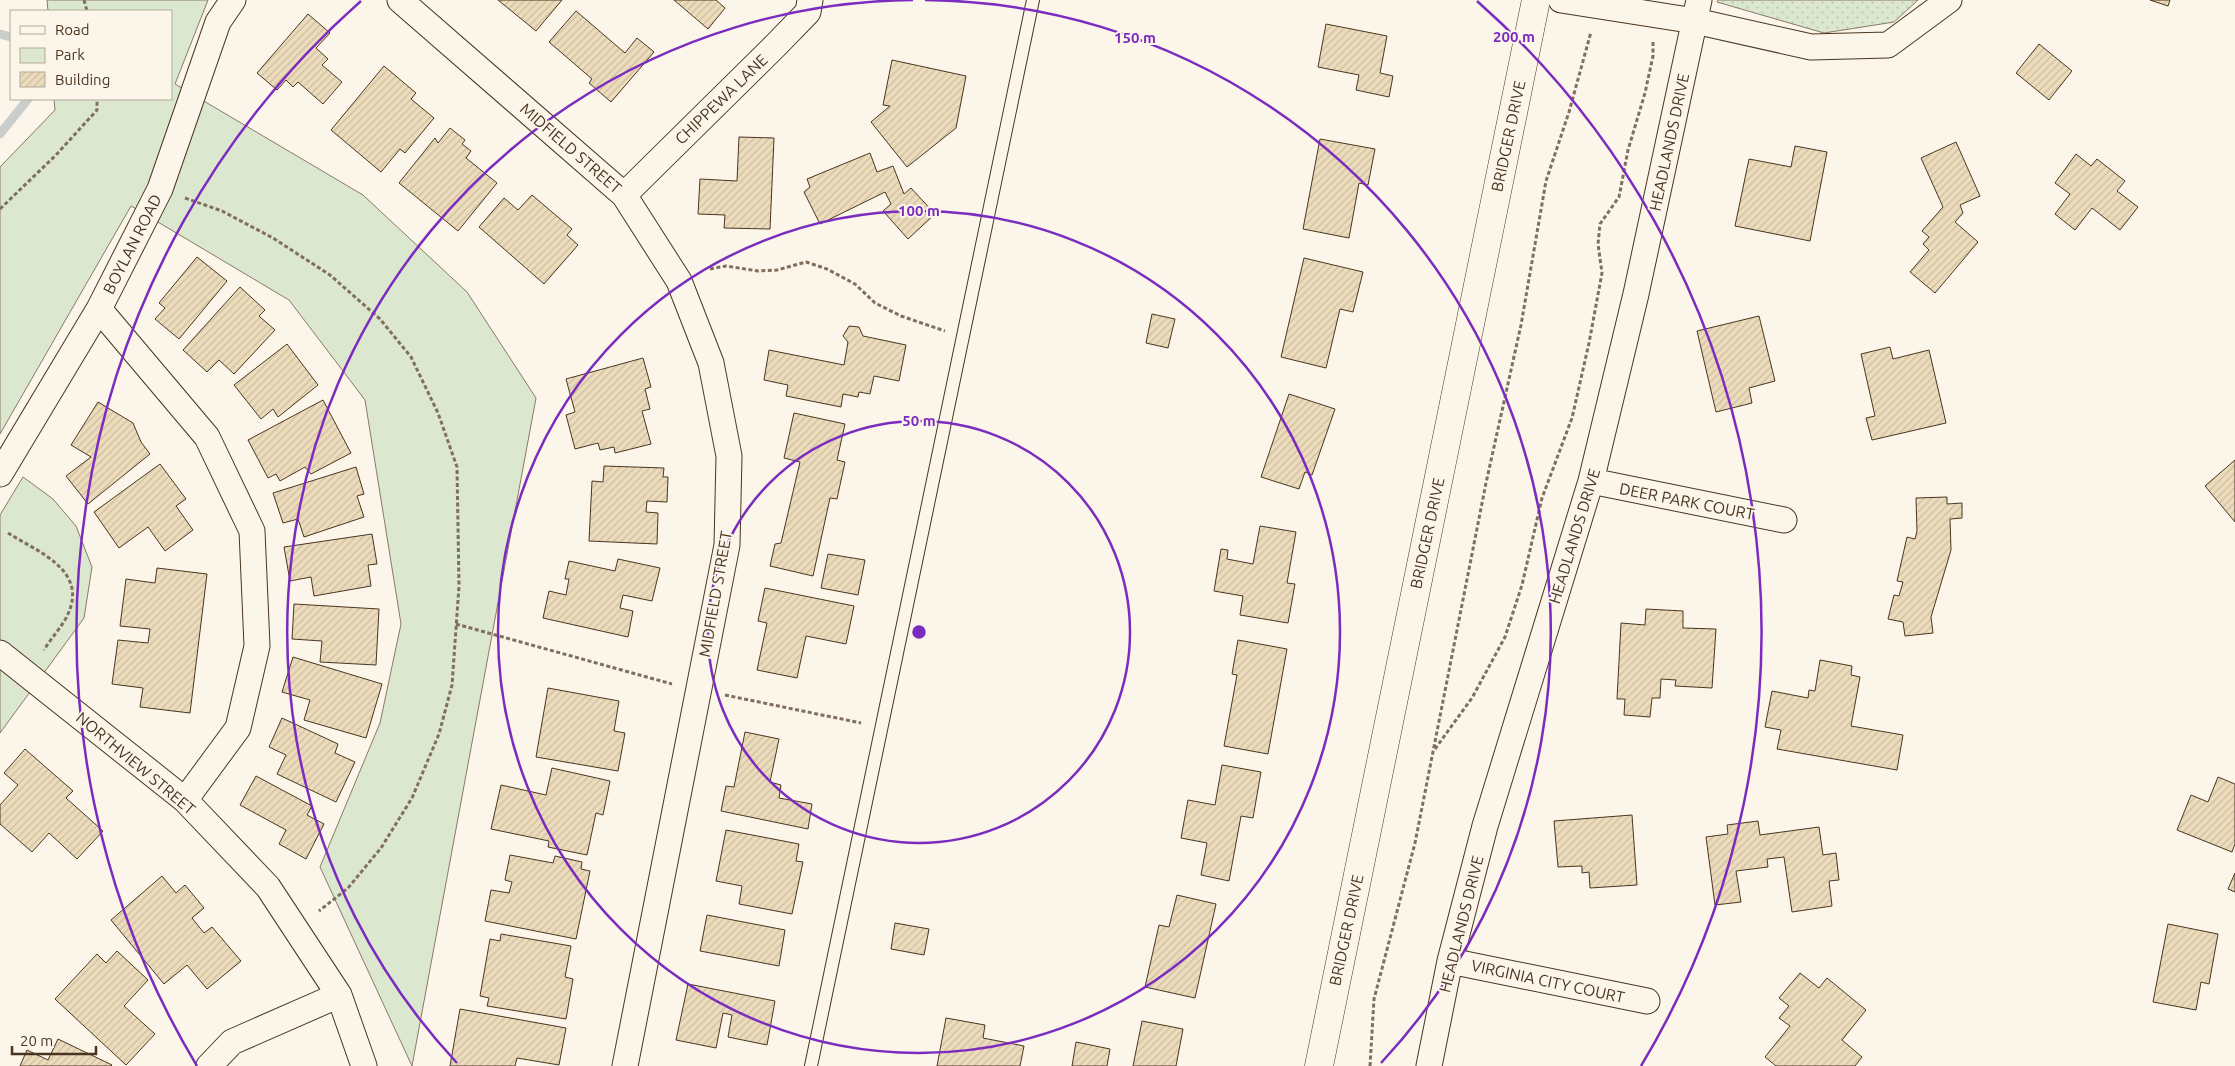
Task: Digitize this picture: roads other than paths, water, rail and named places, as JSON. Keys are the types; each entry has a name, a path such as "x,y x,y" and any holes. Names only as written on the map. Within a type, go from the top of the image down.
{"main road":[{"name":"BRIDGER DRIVE","path":"1319,1066 1536,0"}],"street":[{"name":"BOYLAN ROAD","path":"0,474 99,309 160,189 218,22 233,0"},
{"name":"MIDFIELD STREET","path":"400,0 624,195 679,281 711,363 729,456 727,544 625,1066"},
{"name":"CHIPPEWA LANE","path":"624,195 808,12 810,0"},
{"path":"1561,0 1654,15 1697,10 1811,47 1888,45 1949,0"},
{"name":"HEADLANDS DRIVE","path":"1430,1066 1450,961 1485,826 1591,481 1636,294 1697,10"},
{"path":"99,309 207,437 252,532 257,646 238,728 185,800"},
{"name":"DEER PARK COURT","path":"1591,481 1784,520"},
{"name":"NORTHVIEW STREET","path":"0,652 185,800 268,887 339,995 364,1066"},
{"name":"VIRGINIA CITY COURT","path":"1450,961 1647,1001"},
{"path":"209,1066 232,1042 339,995"}],"lane":[{"path":"811,1066 1033,0"}],"waterway":[{"path":"0,34 10,37"},
{"path":"0,134 27,100"}]}
